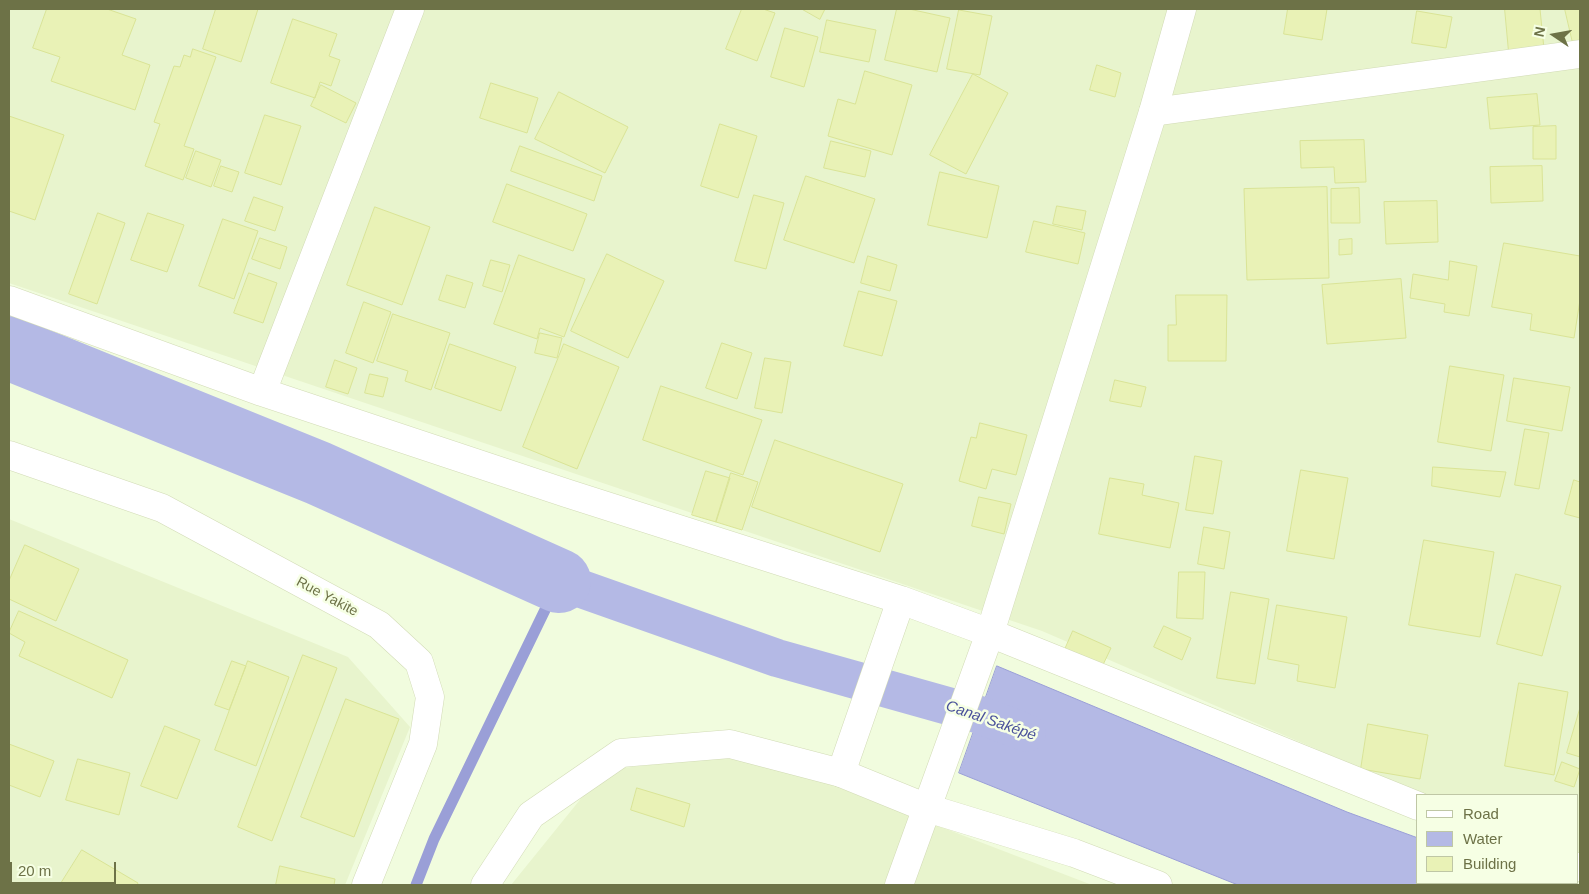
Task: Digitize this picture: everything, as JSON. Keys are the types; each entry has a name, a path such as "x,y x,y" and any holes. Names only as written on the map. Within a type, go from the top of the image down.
{"street":[{"path":"262,392 410,9"},
{"path":"898,885 990,633 1153,112 1182,9"},
{"path":"1153,112 1580,54"},
{"path":"9,300 262,392 557,490 901,600 990,633 1416,805"},
{"name":"Rue Yakite","path":"9,455 162,508 379,625 419,662 430,696 423,744 366,885"},
{"path":"841,774 901,600"},
{"path":"484,885 532,815 621,753 730,744 841,774 927,808 1074,853 1158,885"}],"shaded area":[{"path":"9,9 1580,9 1580,855 1579,794 1421,794 1042,631 9,283"},
{"path":"9,519 348,657 410,727 345,885 9,885"},
{"path":"751,754 1092,885 511,885 604,770"}],"water":[{"path":"997,666 1347,812 1416,837 1416,884 1544,885 1238,885 959,773"}],"building":[{"path":"47,9 107,9 136,19 122,55 150,65 135,110 51,81 60,57 33,48"},
{"path":"216,9 258,9 241,62 203,49"},
{"path":"742,9 763,9 775,13 757,61 726,49"},
{"path":"802,9 825,9 820,19"},
{"path":"897,9 909,9 950,18 937,72 885,60"},
{"path":"1288,9 1327,9 1322,40 1284,34"},
{"path":"1505,9 1540,9 1544,49 1509,52"},
{"path":"1565,9 1580,9 1580,41 1573,43"},
{"path":"959,10 992,16 980,75 947,69"},
{"path":"1417,11 1452,17 1446,48 1412,43"},
{"path":"293,19 337,34 329,56 340,60 331,86 320,82 315,98 271,83"},
{"path":"827,20 876,30 869,62 820,52"},
{"path":"785,28 818,37 804,87 771,77"},
{"path":"193,49 216,57 184,146 194,149 183,180 145,166 160,124 154,122 174,66 180,67 184,55 190,57"},
{"path":"1097,65 1121,73 1115,97 1090,90"},
{"path":"865,71 912,85 892,155 828,136 838,99 855,104"},
{"path":"973,74 1008,93 966,174 930,155"},
{"path":"491,83 538,98 527,133 480,118"},
{"path":"321,85 356,103 346,123 311,106"},
{"path":"559,92 628,127 605,173 535,139"},
{"path":"1537,94 1540,125 1490,129 1487,98"},
{"path":"265,115 301,126 281,185 245,173"},
{"path":"9,116 64,135 35,220 9,211"},
{"path":"720,124 757,136 738,198 701,186"},
{"path":"1556,126 1556,159 1533,159 1533,127"},
{"path":"1364,140 1366,182 1335,183 1334,167 1301,168 1300,141"},
{"path":"831,141 871,151 865,177 824,168"},
{"path":"520,146 602,176 594,201 511,171"},
{"path":"196,151 221,160 211,187 186,178"},
{"path":"221,166 239,172 232,192 214,186"},
{"path":"1542,166 1543,201 1491,203 1490,167"},
{"path":"940,172 999,186 987,238 928,225"},
{"path":"806,176 875,199 854,263 784,240"},
{"path":"507,184 587,214 573,251 493,222"},
{"path":"1327,187 1329,278 1247,280 1244,189"},
{"path":"1359,188 1360,223 1331,223 1331,189"},
{"path":"754,195 784,203 766,269 735,261"},
{"path":"254,197 283,207 275,231 245,221"},
{"path":"1437,201 1438,242 1386,244 1384,202"},
{"path":"1057,206 1086,211 1082,230 1053,224"},
{"path":"375,207 430,227 402,305 347,285"},
{"path":"98,213 125,223 97,304 69,294"},
{"path":"148,213 184,225 167,272 131,260"},
{"path":"223,219 258,231 234,299 199,286"},
{"path":"1034,221 1085,233 1078,264 1026,252"},
{"path":"260,238 287,247 280,269 252,259"},
{"path":"1352,239 1352,254 1339,255 1339,240"},
{"path":"1504,243 1580,256 1580,300 1574,338 1530,330 1532,314 1492,307"},
{"path":"607,254 664,281 628,358 571,331"},
{"path":"519,255 585,279 564,337 540,328 537,339 494,324"},
{"path":"868,256 897,265 890,291 861,283"},
{"path":"491,260 510,265 502,292 483,286"},
{"path":"1450,261 1477,266 1469,316 1444,312 1445,304 1410,298 1413,274 1448,280"},
{"path":"249,273 277,283 263,323 234,313"},
{"path":"447,275 473,283 465,308 439,300"},
{"path":"1401,279 1406,338 1327,344 1322,285"},
{"path":"859,291 897,301 882,356 844,346"},
{"path":"1176,295 1227,295 1226,361 1168,361 1168,325 1176,325"},
{"path":"364,302 391,312 373,363 346,353"},
{"path":"393,314 450,333 431,390 405,381 408,371 377,361"},
{"path":"540,333 562,338 557,358 535,353"},
{"path":"722,343 752,353 737,399 706,388"},
{"path":"450,344 516,367 501,411 435,388"},
{"path":"564,344 619,367 577,469 523,447"},
{"path":"765,358 791,362 782,413 755,408"},
{"path":"335,360 357,368 348,394 326,387"},
{"path":"1450,366 1504,375 1491,451 1438,442"},
{"path":"370,374 388,378 383,397 365,393"},
{"path":"1514,378 1570,387 1562,431 1507,421"},
{"path":"1115,380 1146,387 1141,407 1110,401"},
{"path":"661,386 762,420 743,475 643,440"},
{"path":"980,423 1027,435 1016,475 992,469 986,489 959,481 971,437 976,438"},
{"path":"1525,429 1549,433 1539,489 1515,485"},
{"path":"775,440 903,484 880,552 752,507"},
{"path":"1195,456 1222,461 1213,514 1186,510"},
{"path":"1433,467 1506,472 1500,497 1432,486"},
{"path":"1301,470 1348,478 1334,559 1287,551"},
{"path":"706,471 730,478 716,522 692,515"},
{"path":"731,473 758,482 742,530 716,522"},
{"path":"1110,478 1144,484 1142,495 1179,503 1170,548 1099,534"},
{"path":"1574,480 1580,482 1580,518 1565,514"},
{"path":"979,497 1011,504 1004,534 972,526"},
{"path":"1204,527 1230,532 1224,569 1198,564"},
{"path":"1424,540 1494,552 1480,637 1409,625"},
{"path":"25,545 79,569 56,621 9,599 9,581"},
{"path":"1179,572 1205,572 1203,619 1177,618"},
{"path":"1516,574 1561,586 1542,656 1497,644"},
{"path":"1231,592 1269,599 1255,684 1217,678"},
{"path":"1277,605 1347,617 1335,688 1297,681 1299,665 1268,659"},
{"path":"19,611 128,660 112,698 19,656 25,642 9,633"},
{"path":"1164,626 1191,638 1182,660 1154,647"},
{"path":"1073,631 1111,648 1100,671 1063,654"},
{"path":"303,655 337,668 272,841 238,827"},
{"path":"232,661 246,666 229,710 215,705"},
{"path":"248,661 289,677 256,766 215,750"},
{"path":"1519,683 1568,692 1554,775 1505,766"},
{"path":"346,699 399,719 354,837 301,817"},
{"path":"1580,708 1580,757 1567,753"},
{"path":"1368,724 1428,735 1420,779 1361,769"},
{"path":"165,726 200,740 177,799 141,786"},
{"path":"9,744 54,761 40,797 9,785"},
{"path":"78,759 130,773 119,815 66,800"},
{"path":"1562,762 1580,769 1574,787 1555,781"},
{"path":"637,788 690,804 684,827 631,810"},
{"path":"82,850 138,883 137,885 60,885"},
{"path":"280,866 335,879 334,885 276,885"}],"waterway":[{"path":"9,348 318,473 559,581"},
{"path":"416,885 434,839 559,581"},
{"name":"Canal Saképé","path":"559,581 777,658 980,715 1027,733"}]}
